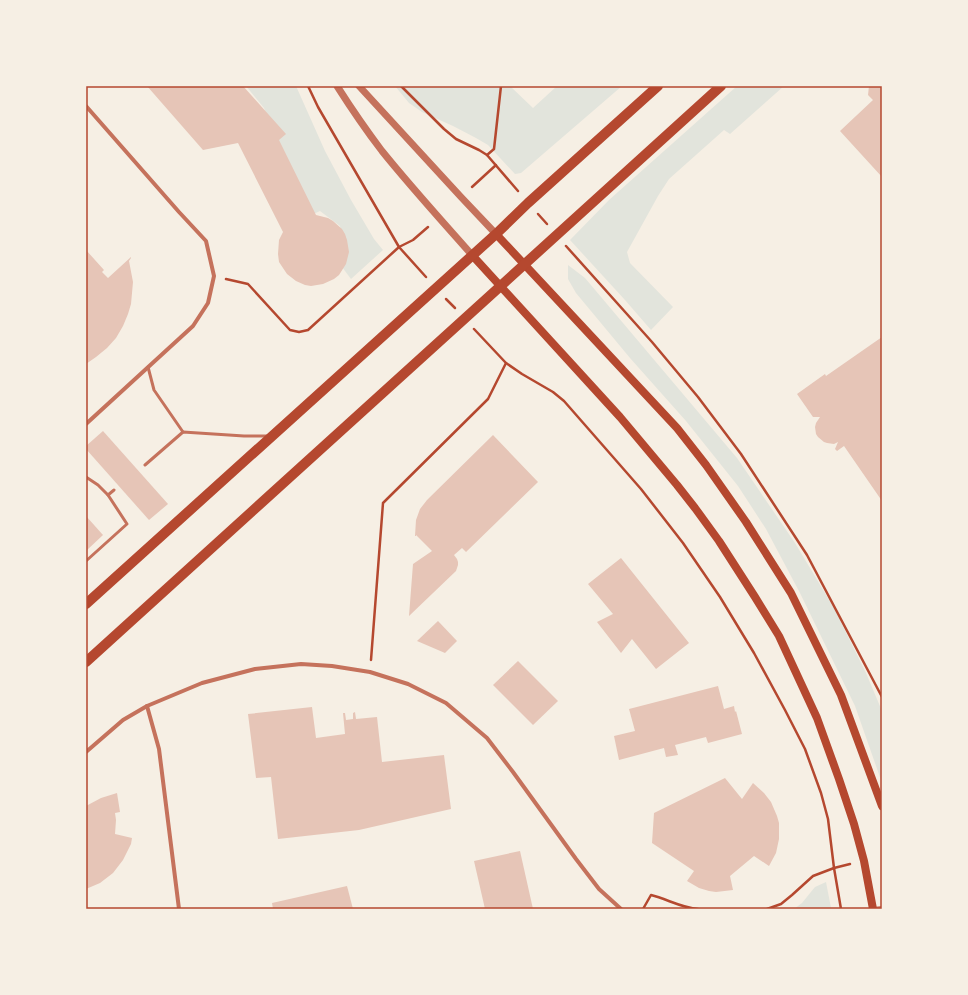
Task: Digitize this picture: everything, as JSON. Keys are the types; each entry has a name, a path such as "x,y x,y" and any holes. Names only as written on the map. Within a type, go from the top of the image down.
{"main road":[{"path":"86,604 658,86"},
{"path":"86,662 721,86"},
{"path":"496,234 677,428 706,465 746,522 791,593 841,695 882,806"},
{"path":"472,255 620,417 695,508 719,541 779,636 817,718 840,779 864,861 873,909"}],"street":[{"path":"337,86 382,151 472,255"},
{"path":"359,86 496,234"},
{"path":"86,106 206,241 214,276 208,303 193,326 86,424"},
{"path":"86,752 124,720 147,706 202,683 255,669 302,664 332,666 370,672 408,684 446,703 487,738 514,772 594,883 621,909"},
{"path":"147,706 160,749 179,909"},
{"path":"873,909 882,908"}],"lane":[{"path":"148,367 154,390 182,432"},
{"path":"145,465 182,432 244,436 273,436"},
{"path":"86,477 98,485 108,495 127,524 86,561"},
{"path":"108,495 114,490"}],"path":[{"path":"308,86 322,114 399,247 506,363 553,392 564,401 642,489 720,597 761,666 805,749 821,793 828,818 841,909"},
{"path":"401,86 456,139 479,150 487,155 496,164 528,203 652,342 693,391 741,454 807,555 882,697"},
{"path":"487,155 494,149 502,86"},
{"path":"214,276 248,284 290,330 299,332 308,330 399,247"},
{"path":"370,672 384,503 488,399 506,363"},
{"path":"767,909 781,904 813,876 834,868 864,861"},
{"path":"643,909 651,895 689,908 698,909"}],"shaded area":[{"path":"246,86 296,86 325,151 351,200 374,239 383,250 351,279 339,263 345,251 340,226 320,211 309,216 264,108"},
{"path":"395,86 510,86 533,108 557,86 622,86 521,173 515,174 488,145 453,126 422,112 409,103"},
{"path":"737,86 784,86 730,134 724,130 669,179 627,252 630,263 673,307 651,330 570,240 609,200"},
{"path":"568,265 585,278 737,458 795,543 834,608 866,673 882,711 882,783 855,706 800,593 766,529 738,486 686,421 630,358 576,293 568,279"},
{"path":"826,882 831,908 794,909 802,903 815,887"}],"building":[{"path":"147,86 243,86 286,134 279,140 316,215 333,221 345,234 349,252 346,264 339,275 323,284 311,286 296,281 287,274 279,262 278,254 279,240 283,232 238,143 203,150"},
{"path":"869,86 882,86 882,177 840,131 873,100 868,95"},
{"path":"86,250 104,270 102,272 108,278 131,257 129,261 133,282 131,304 123,326 116,338 107,348 86,364"},
{"path":"882,337 882,501 844,446 837,451 835,449 838,442 834,444 827,443 818,437 815,427 820,417 813,417 797,394 825,374 826,376"},
{"path":"103,431 168,504 149,520 86,449 86,446"},
{"path":"493,435 538,482 466,552 462,548 454,555 458,562 456,571 409,616 413,564 432,551 416,535 415,536 416,520 420,509 427,500"},
{"path":"86,516 103,535 86,551"},
{"path":"621,558 689,643 656,669 632,639 621,653 597,622 613,614 588,584"},
{"path":"438,621 457,641 445,653 417,641"},
{"path":"518,661 558,701 533,725 493,685"},
{"path":"718,686 724,709 734,706 742,734 708,743 706,737 675,745 678,755 666,757 664,748 619,760 614,736 635,731 629,709"},
{"path":"312,707 316,738 345,734 343,713 345,713 346,720 353,719 353,713 355,712 356,719 377,717 382,762 444,755 451,809 359,830 278,839 271,777 256,778 248,714"},
{"path":"725,778 742,799 753,783 764,793 771,802 777,816 779,823 779,839 776,853 769,866 754,856 730,876 733,890 716,892 699,888 687,881 694,871 652,843 654,813"},
{"path":"117,793 120,812 115,813 115,834 132,838 131,844 123,860 113,873 100,883 86,889 86,806 101,798"},
{"path":"520,851 533,909 485,909 474,861"},
{"path":"347,886 353,909 273,909 272,903"}]}
